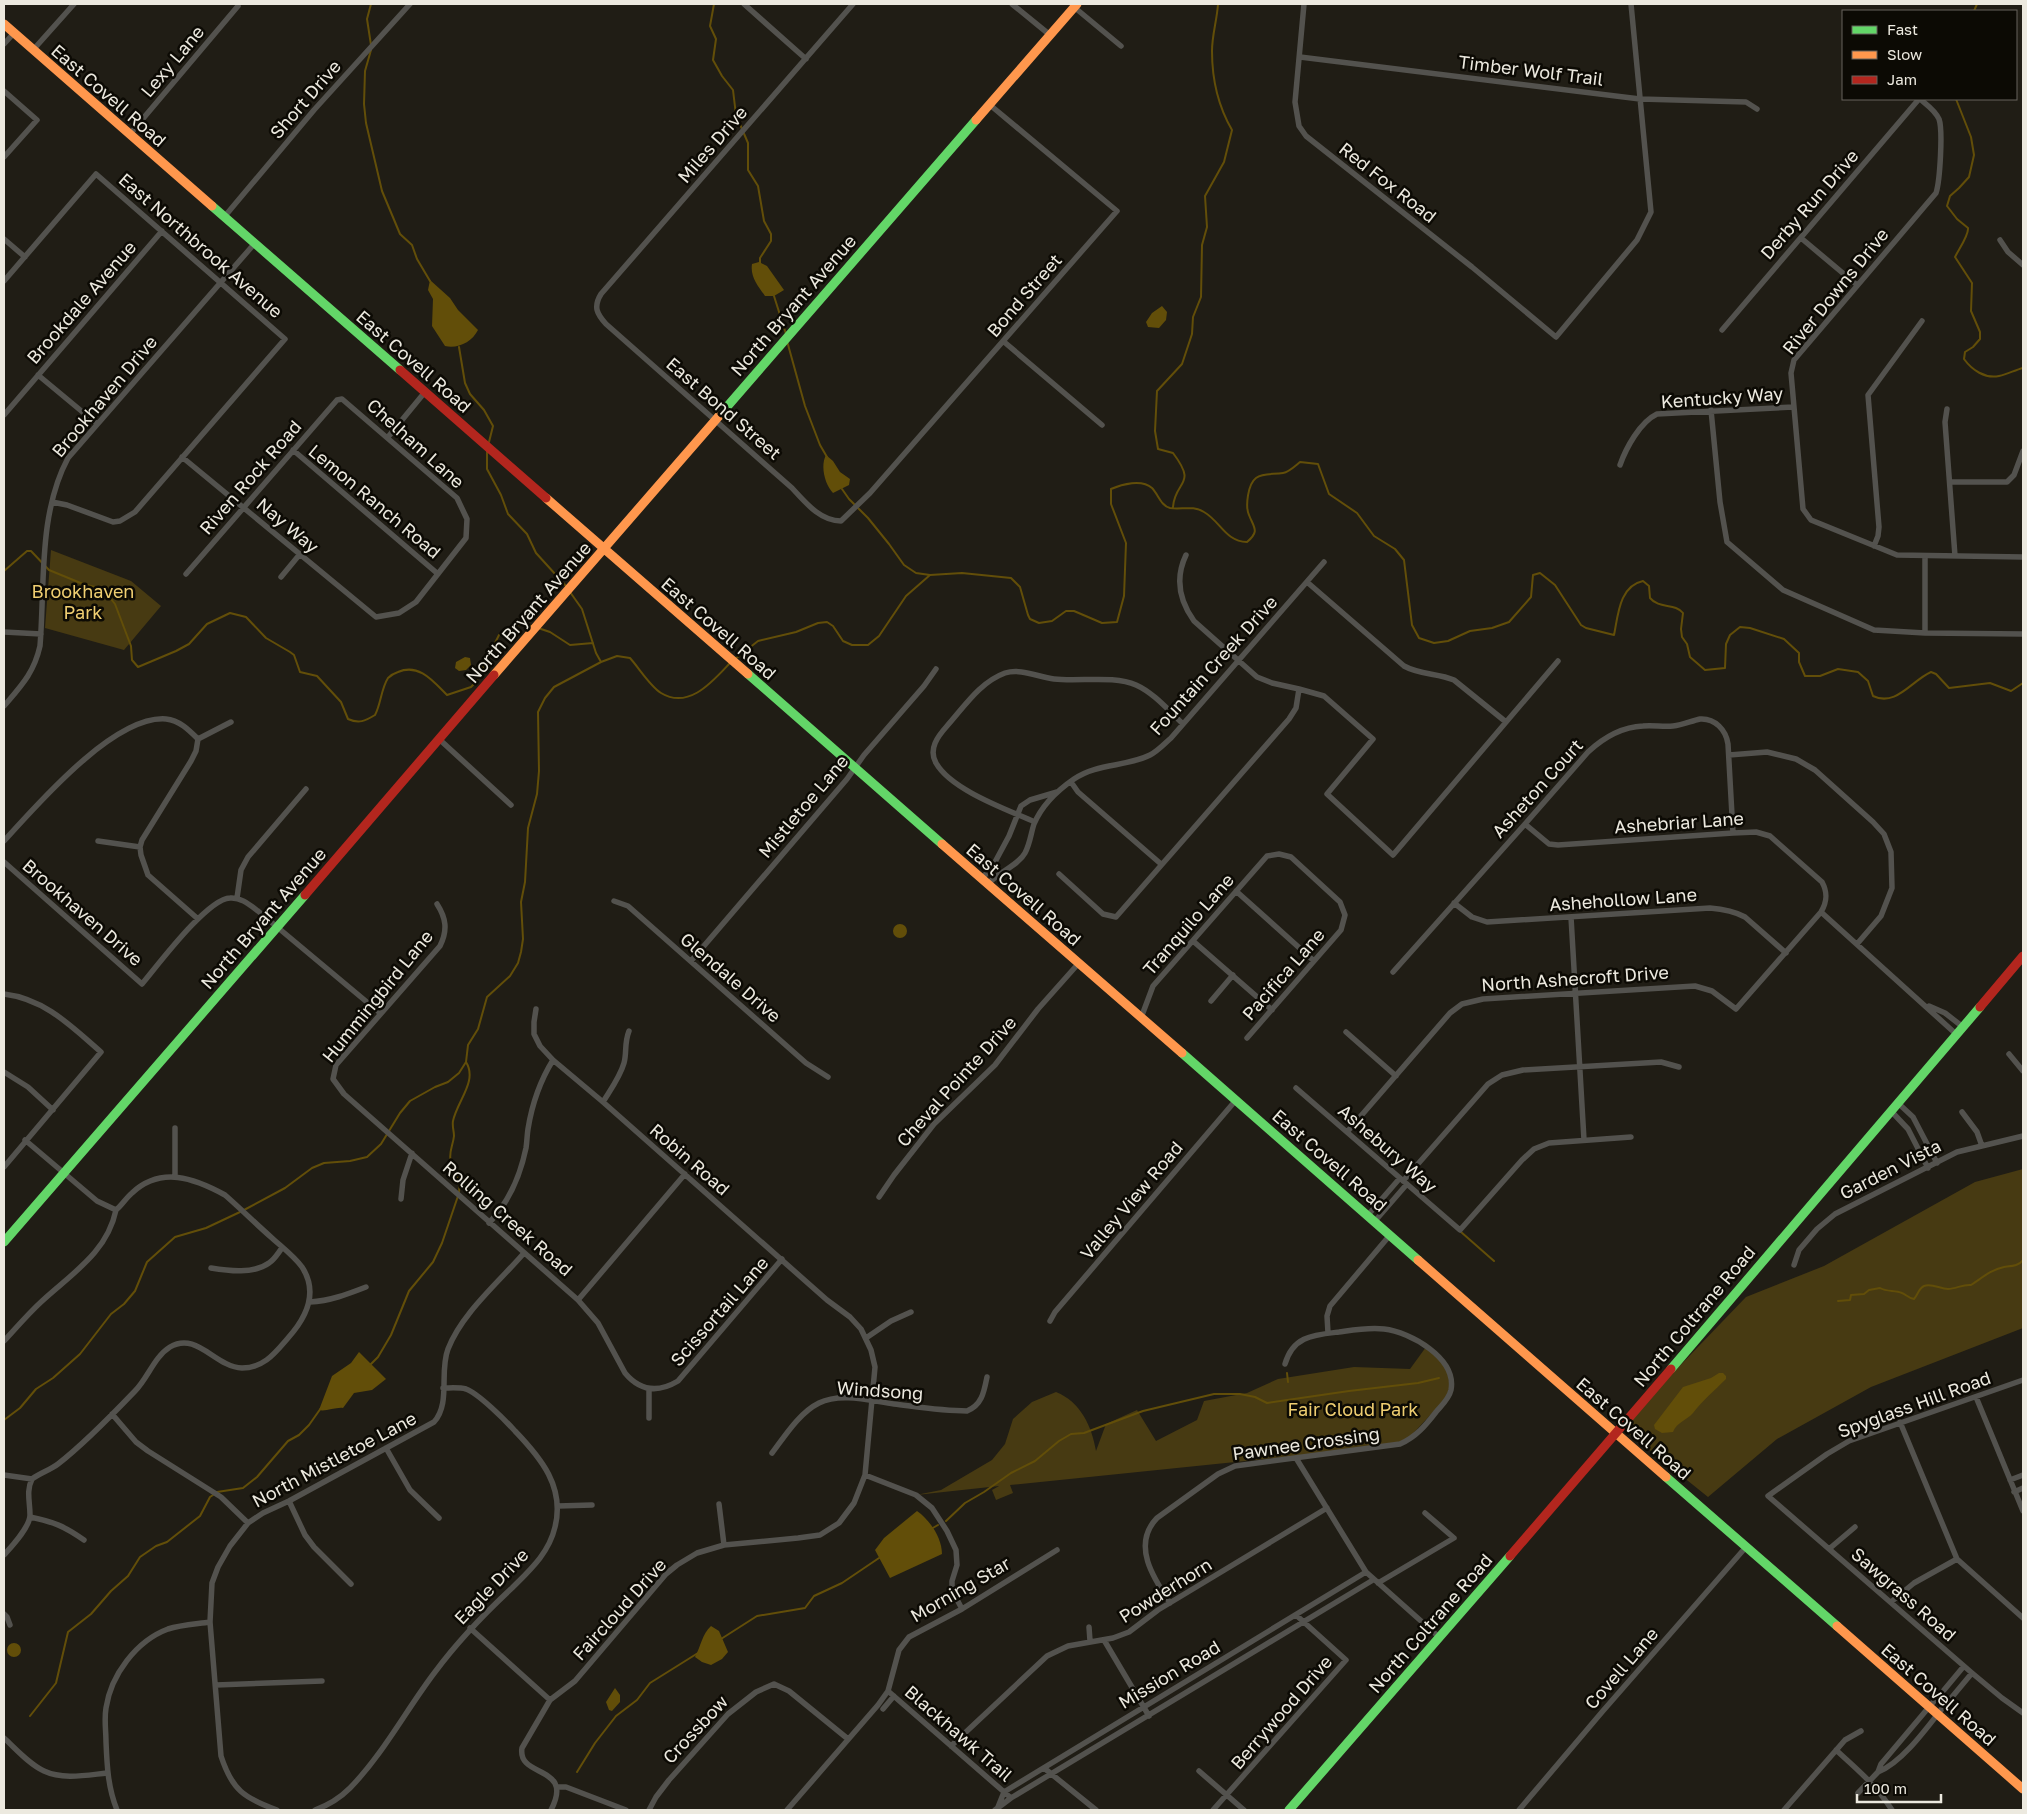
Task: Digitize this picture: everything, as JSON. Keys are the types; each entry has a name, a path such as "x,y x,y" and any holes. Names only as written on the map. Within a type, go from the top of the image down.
{"street":[{"path":"33,50 74,4"},
{"name":"Short Drive","path":"225,216 314,110 410,4"},
{"path":"744,4 806,59"},
{"name":"Miles Drive","path":"596,306 601,294 853,4"},
{"path":"1012,4 1050,35"},
{"name":"Red Fox Road","path":"1304,4 1295,102 1299,126 1306,136 1472,267 1556,337 1637,240 1651,212 1640,99"},
{"path":"1631,4 1640,99"},
{"name":"Lexy Lane","path":"130,134 238,6"},
{"path":"1075,6 1121,46"},
{"name":"North Bryant Avenue","path":"4,1242 714,420 1075,6"},
{"name":"East Covell Road","path":"4,24 2023,1789"},
{"path":"4,44 14,32"},
{"name":"Timber Wolf Trail","path":"1300,58 1640,99 1746,102 1757,109"},
{"path":"4,91 37,120 4,157"},
{"name":"Derby Run Drive","path":"1722,330 1919,100"},
{"name":"River Downs Drive","path":"1874,546 1811,520 1803,509 1791,373 1794,360 1937,189 1940,124 1936,113 1921,100"},
{"name":"Bond Street","path":"841,521 870,493 1117,211 990,104"},
{"name":"East Northbrook Avenue","path":"25,257 96,174 285,339 182,457"},
{"name":"Brookdale Avenue","path":"4,415 162,231"},
{"path":"1801,238 1857,285"},
{"path":"4,239 25,257 4,281"},
{"path":"2000,240 2008,252 2023,265"},
{"name":"Brookhaven Drive","path":"4,706 34,669 40,646 46,546 52,502 60,474 68,458 255,243"},
{"name":"East Bond Street","path":"596,306 597,314 606,324 792,488 808,505 825,518 832,521 841,521"},
{"path":"1922,322 1868,394 1879,527 1874,546 1897,555 2023,557"},
{"path":"1003,341 1102,424"},
{"path":"38,375 96,424"},
{"path":"388,437 425,392"},
{"name":"Chelham Lane","path":"337,400 342,399 346,401 457,498 467,519 466,538 438,574"},
{"name":"Riven Rock Road","path":"186,574 242,507 337,400"},
{"name":"Kentucky Way","path":"1620,465 1626,448 1649,418 1657,414 1793,407"},
{"path":"1947,409 1945,422 1955,556"},
{"path":"1711,410 1720,502 1727,542 1776,584 1790,594 1874,630 1925,633 2023,634"},
{"name":"Lemon Ranch Road","path":"292,450 438,574"},
{"path":"1950,482 2007,482 2014,475 2023,451"},
{"path":"52,502 80,509 104,520 120,521 135,512 182,457"},
{"name":"Nay Way","path":"182,457 376,617 399,613 416,602 438,574"},
{"path":"280,577 300,554"},
{"path":"1186,555 1180,568 1180,592 1186,610 1194,621 1257,676 1272,683 1324,696 1373,739 1327,794 1393,854 1558,661"},
{"path":"1925,556 1925,633"},
{"name":"Fountain Creek Drive","path":"985,881 1019,860 1025,853 1039,814 1057,792 1070,782 1088,771 1131,761 1158,750 1183,724 1324,562"},
{"path":"1307,582 1404,666 1415,672 1445,676 1454,680 1506,722"},
{"path":"4,632 41,634"},
{"name":"Mistletoe Lane","path":"691,961 856,768 864,755 924,686 936,669"},
{"path":"1035,822 989,803 974,794 942,771 933,758 934,744 940,734 983,686 1006,673 1019,672 1054,679 1117,681 1136,685 1183,724"},
{"path":"1059,874 1103,914 1116,917 1289,720 1296,708 1300,689"},
{"path":"4,841 76,765 126,729 144,722 167,719 182,725 198,739"},
{"name":"Asheton Court","path":"1393,972 1588,752 1599,742 1614,733 1634,727 1673,726 1700,719 1709,720 1718,725 1726,734 1729,755 1733,832"},
{"path":"198,919 148,875 140,847 146,832 191,761 198,739 230,722"},
{"path":"439,739 511,805"},
{"path":"1729,755 1767,752 1796,759 1815,770 1884,834 1892,852 1892,888 1881,916 1857,944"},
{"path":"1070,782 1078,792 1161,864"},
{"path":"306,789 248,857 241,870 238,898 277,926 380,1013"},
{"name":"Fountain Creek Drive","path":"985,881 1009,836 1021,806 1030,800 1057,792"},
{"name":"Ashebriar Lane","path":"1526,824 1549,844 1558,845 1733,832 1766,834 1818,878 1824,886 1826,895 1821,912"},
{"path":"98,841 140,847"},
{"name":"Tranquilo Lane","path":"1141,1018 1153,986 1267,856 1279,854 1291,857 1340,902 1345,915 1341,930"},
{"name":"Brookhaven Drive","path":"4,862 142,984 211,906 221,900 238,898"},
{"path":"1236,891 1314,961"},
{"name":"Glendale Drive","path":"614,901 628,906 806,1063 828,1077"},
{"name":"Ashehollow Lane","path":"1454,903 1472,917 1487,922 1710,908 1726,910 1746,917 1786,953"},
{"name":"Hummingbird Lane","path":"333,1079 336,1065 440,946 446,935 446,925 443,912 437,904"},
{"path":"1786,953 1821,912 1924,1004 1960,1030"},
{"path":"1571,918 1584,1140 1631,1137"},
{"name":"Pacifica Lane","path":"1248,1038 1341,930"},
{"path":"1193,941 1272,1010"},
{"name":"North Ashecroft Drive","path":"1347,1132 1450,1013 1462,1004 1483,999 1694,986 1712,990 1736,1010 1786,953"},
{"name":"North Coltrane Road","path":"1289,1810 1616,1434 2023,956"},
{"name":"Cheval Pointe Drive","path":"879,1196 934,1124 995,1065 1038,1009 1078,964"},
{"path":"1211,1001 1232,975"},
{"path":"4,994 28,999 50,1010 101,1052 4,1165"},
{"path":"1924,1004 1945,1014 1960,1030"},
{"name":"Robin Road","path":"536,1009 534,1034 540,1046 554,1060 827,1300 850,1317"},
{"path":"603,1102 620,1073 624,1060 624,1043 629,1031"},
{"path":"1346,1032 1396,1076"},
{"path":"2010,1054 2023,1071"},
{"path":"489,1223 501,1211 515,1186 526,1147 534,1101 541,1081 554,1060"},
{"path":"1371,1218 1495,1078 1523,1070 1580,1066 1661,1062 1679,1067"},
{"path":"4,1072 28,1087 53,1110"},
{"name":"Rolling Creek Road","path":"333,1079 344,1094 578,1300 598,1323 625,1373 639,1385 649,1389"},
{"name":"Ashebury Way","path":"1296,1088 1460,1230 1534,1149 1549,1143 1584,1140"},
{"name":"Valley View Road","path":"1050,1321 1055,1312 1236,1100"},
{"path":"1898,1104 1913,1117 1937,1163"},
{"path":"1891,1111 1905,1123 1928,1168"},
{"path":"1962,1112 1977,1132 1982,1146"},
{"path":"175,1128 175,1176"},
{"path":"1911,1135 1920,1130"},
{"name":"Garden Vista","path":"1794,1265 1799,1250 1826,1220 1846,1208 1958,1152 2023,1136"},
{"path":"25,1140 97,1200 116,1210"},
{"path":"402,1199 402,1180 412,1153"},
{"path":"578,1300 684,1174"},
{"path":"4,1341 41,1302 93,1256 109,1230 116,1210 141,1186 166,1177 175,1176 199,1182 225,1195 301,1266 307,1277 310,1289 310,1302 307,1313 299,1326 270,1358 260,1365 242,1368 224,1364 206,1351 188,1342 172,1346 158,1359 137,1390 59,1463 32,1479 4,1475"},
{"path":"1328,1333 1327,1316 1330,1306 1390,1235"},
{"path":"211,1268 227,1270 262,1268 272,1262 282,1248"},
{"name":"North Mistletoe Lane","path":"277,1810 245,1796 227,1774 221,1756 210,1622 212,1583 218,1567 230,1546 248,1523 263,1513 289,1501 434,1422 441,1410 446,1356 460,1324 524,1253"},
{"name":"Scissortail Lane","path":"649,1389 668,1387 678,1381 782,1259"},
{"path":"310,1302 323,1302 366,1287"},
{"path":"866,1338 891,1321 911,1312"},
{"name":"Faircloud Drive","path":"558,1787 549,1777 524,1761 521,1754 527,1738 550,1700 575,1681 666,1574 688,1557 724,1545 820,1534 838,1523 854,1503 865,1474 875,1368 866,1338 850,1317"},
{"name":"Pawnee Crossing","path":"1170,1603 1147,1564 1147,1539 1152,1522 1226,1469 1390,1446 1406,1442 1420,1430 1442,1405 1450,1390 1450,1373 1442,1361 1422,1344 1409,1336 1375,1328 1314,1335 1300,1341 1289,1351 1285,1364"},
{"name":"Windsong","path":"772,1453 800,1419 819,1403 835,1398 872,1400 892,1404 967,1411 974,1408 982,1398 987,1377"},
{"name":"Spyglass Hill Road","path":"1768,1496 1838,1446 1900,1422 2023,1380"},
{"name":"Eagle Drive","path":"315,1810 340,1797 366,1770 435,1672 470,1628 541,1557 556,1527 558,1506 555,1487 540,1458 513,1429 473,1394 465,1389 443,1388"},
{"path":"649,1389 649,1418"},
{"path":"1976,1397 2023,1511"},
{"path":"112,1414 128,1434 148,1451 221,1497 248,1523"},
{"path":"1900,1422 1957,1559 2023,1618"},
{"path":"386,1448 410,1490 439,1518"},
{"path":"1296,1458 1366,1572 1439,1637"},
{"path":"865,1474 916,1495 932,1508 947,1530 956,1550 957,1565 952,1585 962,1609"},
{"path":"2010,1480 2023,1475"},
{"path":"4,1555 18,1538 30,1517 28,1490 32,1479"},
{"path":"2014,1492 2023,1488"},
{"name":"Sawgrass Road","path":"1768,1496 1972,1673 2006,1701 2023,1712"},
{"path":"289,1501 305,1535 314,1547 351,1584"},
{"path":"719,1504 724,1545"},
{"path":"558,1506 592,1505"},
{"name":"Powderhorn","path":"951,1746 1040,1661 1061,1648 1113,1638 1129,1632 1170,1603 1327,1508"},
{"name":"Mission Road","path":"996,1809 1303,1622 1454,1538 1425,1513"},
{"path":"30,1517 51,1521 67,1527 84,1540"},
{"path":"1829,1549 1855,1528"},
{"name":"Covell Lane","path":"1519,1810 1746,1547"},
{"name":"Morning Star","path":"787,1810 888,1691 899,1650 909,1637 962,1609 1057,1550"},
{"path":"1891,1602 1914,1583 1957,1559"},
{"name":"Mission Road","path":"996,1809 1004,1792 1366,1572"},
{"path":"4,1614 10,1625"},
{"name":"Berrywood Drive","path":"1213,1810 1228,1796 1346,1660 1296,1615"},
{"path":"117,1810 112,1799 107,1773 104,1724 106,1706 111,1689 121,1669 130,1657 139,1648 161,1633 169,1629 210,1622"},
{"path":"1089,1627 1090,1641"},
{"path":"470,1628 550,1700"},
{"path":"1104,1640 1149,1716"},
{"path":"1226,1658 1231,1666"},
{"path":"1858,1793 1878,1772 1881,1764 1964,1666"},
{"path":"1878,1772 1886,1769 1907,1750 1972,1673"},
{"path":"216,1685 322,1681"},
{"name":"Crossbow","path":"649,1810 669,1780 728,1714 756,1692 774,1684 789,1691 848,1739"},
{"name":"Blackhawk Trail","path":"888,1691 1012,1798"},
{"path":"883,1709 894,1696"},
{"path":"1784,1810 1845,1740 1861,1732"},
{"path":"4,1738 44,1771 74,1776 107,1773"},
{"path":"1899,1743 1907,1750"},
{"path":"1836,1750 1870,1780 1880,1791 1892,1810"},
{"path":"1044,1768 1050,1775 1096,1810"},
{"path":"1199,1771 1244,1810"},
{"path":"551,1810 558,1794 558,1787 573,1790 626,1810"}],"green space":[{"name":"Brookhaven Park","path":"51,550 131,581 161,606 124,650 45,628"},
{"path":"2023,1169 2023,1328 1871,1387 1777,1439 1708,1497 1621,1427 1746,1297 1824,1266 1975,1182"},
{"name":"Fair Cloud Park","path":"1426,1347 1446,1367 1449,1378 1449,1395 1406,1441 1383,1447 1010,1485 1013,1493 996,1500 992,1490 999,1486 916,1495 941,1490 992,1460 1005,1444 1013,1419 1032,1402 1056,1392 1072,1402 1084,1416 1092,1433 1096,1451 1106,1424 1137,1410 1156,1441 1197,1420 1204,1401 1247,1393 1278,1379 1354,1367 1410,1369"}],"shaded area":[{"path":"759,262 767,266 784,290 774,296 765,296 752,273 752,264"},
{"path":"430,280 450,298 458,310 478,330 464,344 450,347 445,346 432,326 433,299 428,290"},
{"path":"1162,306 1167,312 1166,320 1159,328 1148,327 1146,322 1152,313"},
{"path":"826,455 833,461 840,472 850,479 849,485 833,493 824,475 823,464"},
{"path":"465,657 470,658 471,665 466,670 459,671 455,668 456,662"},
{"path":"897,924 903,924 907,931 903,938 897,938 893,934 893,928"},
{"path":"359,1352 386,1379 372,1390 354,1393 343,1408 319,1410 332,1376 351,1363"},
{"path":"1719,1373 1723,1373 1726,1379 1673,1432 1662,1433 1655,1429 1654,1425 1683,1387 1711,1378"},
{"path":"917,1511 926,1519 938,1536 942,1554 890,1578 875,1550 884,1538"},
{"path":"711,1626 719,1631 728,1652 722,1659 711,1665 695,1657 704,1636"},
{"path":"11,1643 17,1643 21,1650 17,1657 11,1657 7,1653 7,1647"},
{"path":"615,1688 620,1695 620,1702 612,1711 609,1710 606,1702"}],"waterway":[{"path":"371,4 367,19 371,45"},
{"path":"714,4 710,26 716,39 713,60 733,90 736,115 748,143 748,170 758,186 764,221 771,234 771,241 760,258 760,264"},
{"path":"1173,507 1177,492 1185,477 1173,453 1158,449 1155,431 1157,391 1182,364 1192,334 1193,317 1201,297 1202,245 1207,227 1205,196 1224,162 1232,130 1220,102 1213,72 1212,45 1218,4"},
{"path":"1974,10 1977,4"},
{"path":"371,50 365,71 364,104 366,123 382,191 400,234 412,245 417,259 430,281"},
{"path":"1956,100 1971,137 1974,155 1969,177 1950,196 1947,206 1957,219 1968,228 1955,257 1972,283 1971,311 1980,332 1980,339 1965,352 1964,359 1975,370 1984,375 1994,377 2023,368"},
{"path":"774,296 786,334"},
{"path":"787,341 805,406 820,445 827,457"},
{"path":"459,347 465,383 470,394 484,410 493,426 489,442"},
{"path":"487,449 487,469 501,495 508,514 527,534 536,553 566,586"},
{"path":"734,660 758,641 796,632 818,623 827,622 833,626 843,641 852,645 868,645 879,636 906,596 930,575 962,573 1011,578 1020,587 1030,619 1039,623 1052,621 1066,611 1074,611 1102,623 1117,622 1124,596 1126,543 1111,504 1111,489 1132,483 1148,485 1167,507 1200,510 1210,516 1228,535 1247,542 1255,532 1247,506 1249,490 1253,481 1262,475 1285,472 1300,462 1318,464 1329,494 1357,513 1374,536 1395,549 1404,560 1412,625 1419,638 1434,643 1448,641 1470,631 1492,628 1509,622 1531,597 1533,575 1540,573 1555,585 1581,625 1614,635 1624,595 1635,584 1643,581 1649,586 1650,598 1658,604 1676,608 1683,613 1682,637 1687,644 1690,657 1705,670 1725,668 1726,644 1730,635 1740,627 1750,628 1784,639 1799,653 1799,662 1805,676 1820,676 1838,669 1858,672 1868,681 1873,696 1881,698 1896,696 1931,672 1936,674 1949,688 1990,683 2011,691 2023,683"},
{"path":"842,489 868,518 904,565 916,573 930,575"},
{"path":"4,571 27,551 31,551 49,570 83,584 103,589 115,604 131,646 132,660 138,667 189,644 207,624 230,613 246,617 266,638 294,655 300,672 317,676 341,702 348,719 359,722 375,715 386,682 393,674 406,670 419,672 431,679 447,695 471,687 475,683 499,635 515,624 531,626"},
{"path":"570,592 582,609 596,653 601,662"},
{"path":"538,628 550,632 570,645 593,643"},
{"path":"244,1210 285,1188 312,1168 324,1163 350,1161 367,1157 381,1144 400,1113 410,1101 448,1082 459,1073 466,1062 468,1045 478,1029 487,997 510,976 518,963 521,952 523,939 521,902 525,882 528,828 537,794 539,771 538,712 545,698 554,687 601,662 617,656 630,658 661,693 681,698 691,696 700,691 730,663"},
{"path":"459,1192 459,1182 452,1167 450,1156 454,1136 453,1121 466,1091 470,1076 466,1062"},
{"path":"370,1365 378,1357 391,1335 409,1291 433,1262 442,1243 458,1196"},
{"path":"4,1420 20,1408 36,1389 53,1378 80,1354 111,1314 124,1304 135,1291 147,1262 175,1237 206,1228 240,1212"},
{"path":"1461,1232 1494,1261"},
{"path":"1838,1301 1850,1300 1851,1295 1864,1294 1869,1290 1880,1288 1899,1292 1914,1299 1924,1286 1930,1285 1948,1289 1971,1285 1994,1270 2017,1265 2023,1260"},
{"path":"1287,1373 1288,1382"},
{"path":"946,1521 965,1503 1011,1473 1035,1461 1059,1441 1071,1434 1084,1433 1143,1411 1214,1394 1240,1394 1255,1397 1267,1403 1418,1383 1439,1378"},
{"path":"217,1492 243,1488 257,1477 288,1441 299,1435 309,1425 321,1408"},
{"path":"30,1716 56,1683 68,1632 91,1614 111,1591 128,1576 140,1557 156,1546 167,1542 200,1516 213,1495"},
{"path":"931,1529 938,1525"},
{"path":"721,1639 757,1616 805,1608 814,1596 842,1583 879,1558"},
{"path":"577,1772 595,1743 616,1716 637,1700 650,1683 698,1653"}],"traffic: fast":[{"path":"719,416 976,120"},
{"path":"212,206 400,370"},
{"path":"748,674 942,844"},
{"path":"4,1242 305,895"},
{"path":"1671,1369 1980,1007"},
{"path":"1182,1053 1418,1260"},
{"path":"1666,1477 1837,1626"},
{"path":"1289,1810 1510,1556"}],"traffic: slow":[{"path":"976,120 1077,4"},
{"path":"4,24 212,206"},
{"path":"494,675 719,416"},
{"path":"546,498 748,674"},
{"path":"942,844 1182,1053"},
{"path":"1418,1260 1666,1477"},
{"path":"1837,1626 2023,1789"}],"traffic: jam":[{"path":"400,370 546,498"},
{"path":"305,895 494,675"},
{"path":"1980,1007 2023,956"},
{"path":"1510,1556 1671,1369"}]}
